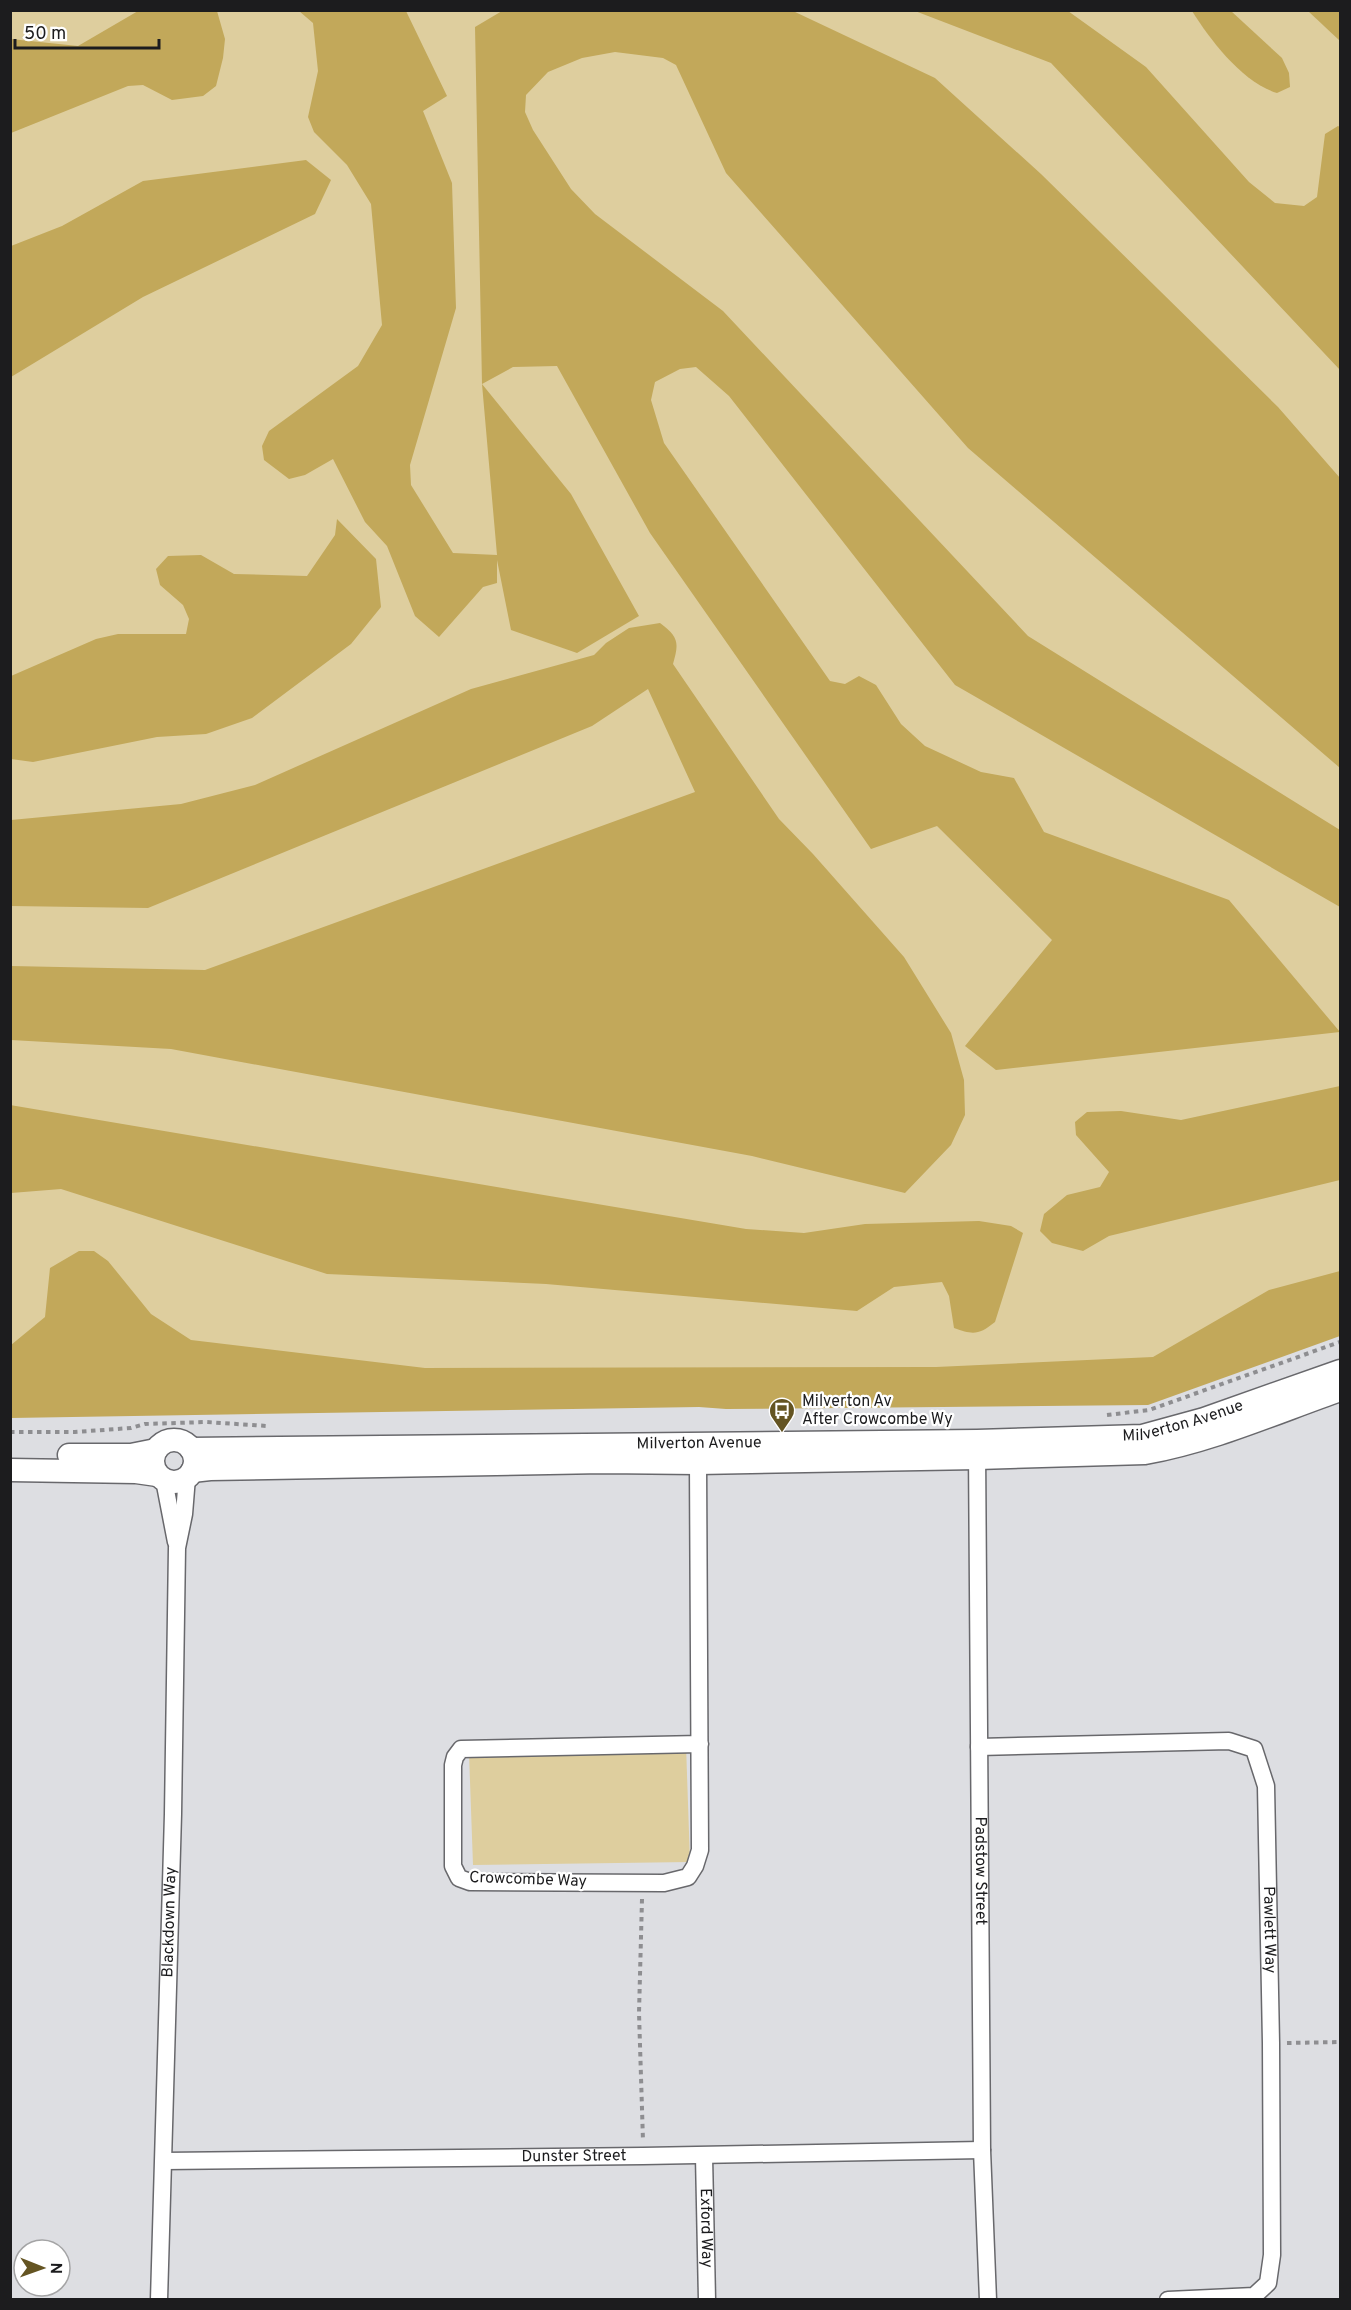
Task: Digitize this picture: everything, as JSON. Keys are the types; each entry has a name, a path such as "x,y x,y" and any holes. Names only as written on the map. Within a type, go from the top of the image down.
{"street":[{"name":"Milverton Avenue","path":"977,1450 1142,1436 1204,1419 1341,1371"},
{"name":"Milverton Avenue","path":"190,1466 698,1453 977,1450 1136,1453 1165,1449 1341,1389"},
{"path":"10,1456 131,1455 156,1450 169,1441 178,1440 190,1466 173,1482 136,1472 10,1470"},
{"path":"156,1450 153,1467 161,1477"},
{"name":"Padstow Street","path":"977,1450 982,2150 988,2300"},
{"name":"Crowcombe Way","path":"698,1453 700,1744 700,1850 695,1866 688,1877 664,1883 470,1882 459,1878 453,1866 453,1765 461,1749 700,1744"},
{"name":"Blackdown Way","path":"160,2298 177,1548 190,1466"},
{"name":"Blackdown Way","path":"161,1477 177,1548"},
{"name":"Pawlett Way","path":"980,1747 1229,1741 1254,1749 1266,1786 1272,2255 1268,2283 1254,2296 1168,2300"},
{"name":"Dunster Street","path":"164,2161 643,2157 982,2150"},
{"name":"Exford Way","path":"704,2156 707,2300"}],"path":[{"path":"1104,1415 1149,1410 1341,1342"},
{"path":"10,1432 75,1432 131,1428 145,1424 206,1422 270,1426"},
{"path":"643,1883 639,2013 643,2157"},
{"path":"1271,2043 1341,2042"}],"shaded area":[{"path":"10,11 1340,11 1340,1316 1146,1384 11,1396"},
{"path":"138,11 217,11 225,39 216,86 203,96 172,100 143,85 128,86 11,133 11,39 78,46"},
{"path":"299,11 406,11 447,96 423,111 452,183 456,308 410,465 411,485 453,553 497,555 482,384 571,494 639,616 577,653 511,630 497,560 497,583 483,587 439,637 415,616 387,546 365,522 333,459 305,475 289,479 264,460 262,446 269,431 358,366 382,325 371,204 347,165 314,132 308,117 318,71 313,23"},
{"path":"502,11 793,11 935,78 1041,174 1278,407 1340,478 1340,768 968,448 726,173 676,65 663,58 615,52 582,58 548,72 526,95 525,112 533,130 571,189 595,214 723,311 1028,636 1340,830 1340,907 955,685 729,396 696,367 680,369 655,382 651,400 664,443 830,681 845,684 859,676 876,685 901,724 925,746 981,772 1014,778 1044,832 1229,900 1340,1032 996,1070 965,1046 1052,940 937,826 871,849 650,533 557,366 513,367 482,384 475,27"},
{"path":"915,11 1068,11 1146,67 1249,182 1275,203 1304,206 1317,197 1325,134 1340,127 1340,370 1051,63"},
{"path":"1192,11 1231,11 1282,58 1289,73 1290,87 1277,93 1252,80 1218,47"},
{"path":"1308,11 1340,11 1340,41"},
{"path":"306,160 331,180 315,214 143,297 11,377 11,246 62,226 143,181"},
{"path":"337,519 376,559 381,607 351,644 252,718 206,734 157,737 33,762 11,759 11,676 96,639 118,634 186,634 189,619 183,605 160,585 156,569 168,556 201,555 234,574 307,576 335,535"},
{"path":"660,623 671,632 676,641 673,664 779,819 904,957 951,1033 964,1080 965,1115 951,1145 905,1193 752,1156 171,1049 11,1040 11,966 205,970 695,792 648,689 592,726 148,908 11,906 11,820 181,804 255,785 471,689 594,655 606,643 629,628"},
{"path":"1340,1086 1340,1180 1109,1236 1083,1251 1052,1243 1040,1231 1044,1214 1067,1195 1100,1187 1109,1172 1076,1135 1075,1122 1087,1112 1121,1111 1181,1120"},
{"path":"10,1105 746,1229 804,1233 865,1224 979,1221 1011,1226 1023,1233 995,1322 976,1332 954,1328 949,1296 942,1282 894,1287 857,1311 546,1284 327,1274 61,1189 11,1193"},
{"path":"79,1251 94,1251 108,1261 151,1314 191,1340 425,1368 936,1367 1153,1357 1269,1290 1340,1271 1340,1336 1148,1405 726,1409 699,1407 11,1418 11,1345 45,1317 50,1268"},
{"path":"686,1745 690,1862 473,1865 469,1753"}],"place":[{"name":"Milverton Av After Crowcombe Wy","path":"782,1434"}]}
